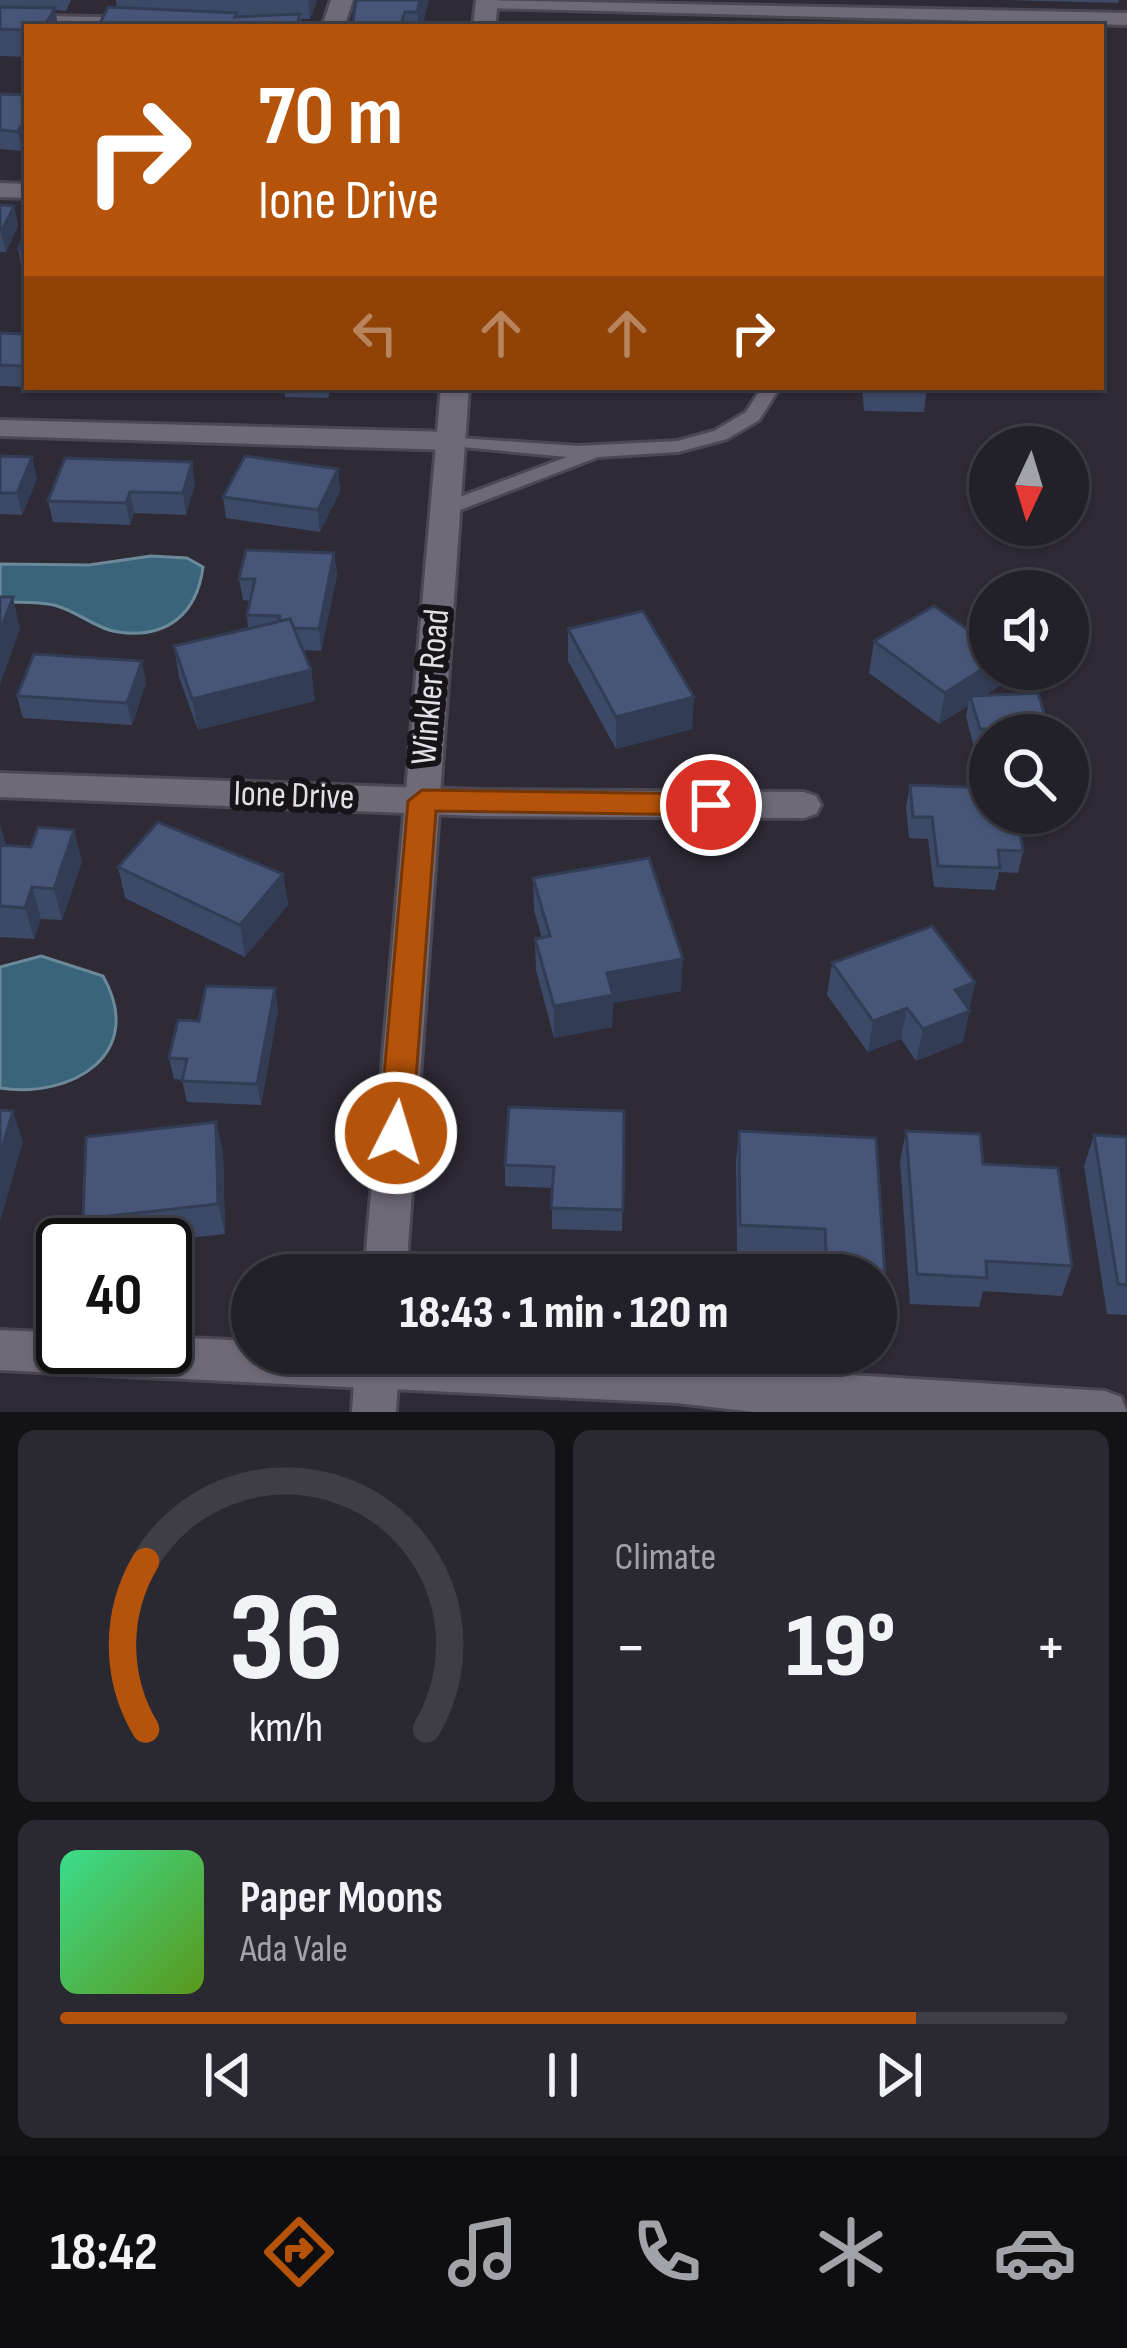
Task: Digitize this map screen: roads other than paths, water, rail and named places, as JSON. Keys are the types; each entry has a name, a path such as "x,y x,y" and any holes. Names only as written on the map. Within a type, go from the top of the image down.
{"street":[{"path":"86,23 97,0"},
{"path":"486,1 789,4 1127,20"},
{"path":"0,21 121,24"},
{"name":"Winkler Road","path":"387,1254 455,390"},
{"path":"0,428 451,441"},
{"name":"Ione Drive","path":"0,785 422,801 804,805"},
{"path":"0,1350 376,1378 1105,1412"}],"lane":[{"path":"451,441 601,451 685,446 734,434 758,415 770,390"},
{"path":"445,509 601,451"}],"water":[{"path":"151,556 187,558 203,567 194,598 165,627 135,633 110,630 50,604 0,602 0,564 89,565"},
{"path":"41,956 103,976 114,1004 116,1028 109,1049 76,1078 27,1090 0,1088 0,967"}]}
